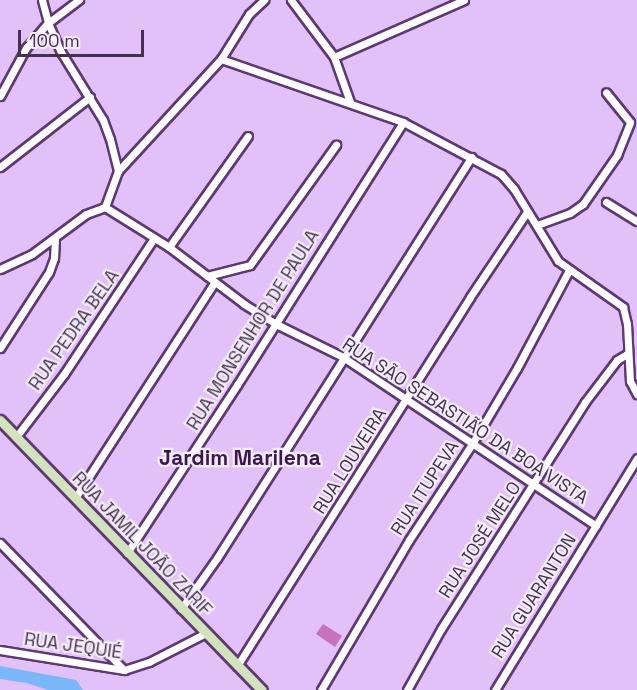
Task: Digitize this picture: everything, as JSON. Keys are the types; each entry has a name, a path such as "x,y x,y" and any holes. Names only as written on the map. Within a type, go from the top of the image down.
{"main road":[{"name":"RUA JAMIL JOÃO ZARIF","path":"0,420 262,690"}],"street":[{"path":"42,0 48,23 62,52 103,120 118,171"},
{"path":"0,96 26,48 48,23 79,0"},
{"path":"0,269 17,262 55,238 77,219 105,207 118,171 221,59 252,4 264,0"},
{"path":"291,0 334,57 350,102"},
{"path":"334,57 464,0"},
{"path":"221,59 403,122 471,157 507,180 537,225 550,252 569,270 623,307 627,324 630,381 637,394"},
{"path":"537,225 570,213 583,204 616,155 630,122 606,92"},
{"path":"0,167 90,98"},
{"name":"RUA MONSENHOR DE PAULA","path":"127,553 276,324 403,122"},
{"path":"168,247 248,136"},
{"path":"207,276 240,269 255,261 336,145"},
{"path":"181,609 217,558 471,157"},
{"path":"606,202 637,220"},
{"name":"RUA SÃO SEBASTIÃO DA BOA VISTA","path":"105,207 168,247 276,324 343,357 596,526"},
{"name":"RUA LOUVEIRA","path":"237,666 470,297 527,212"},
{"path":"0,348 49,272 54,258 55,238"},
{"name":"RUA PEDRA BELA","path":"16,437 64,374 154,238"},
{"name":"RUA ITUPEVA","path":"321,690 409,540 472,444 569,270"},
{"path":"75,498 215,282"},
{"name":"RUA JOSÉ MELO","path":"407,690 441,629 585,402 617,360 627,354"},
{"name":"RUA GUARANTON","path":"495,690 529,631 637,458"},
{"path":"0,543 124,670"},
{"name":"RUA JEQUIÉ","path":"0,650 94,668 124,670 149,662 206,633"}],"water":[{"path":"0,666 76,680 83,690 48,690 27,683 0,679"}],"building":[{"path":"323,624 342,636 335,647 316,634"}],"district":[{"name":"Jardim Marilena","path":"240,458"}]}
